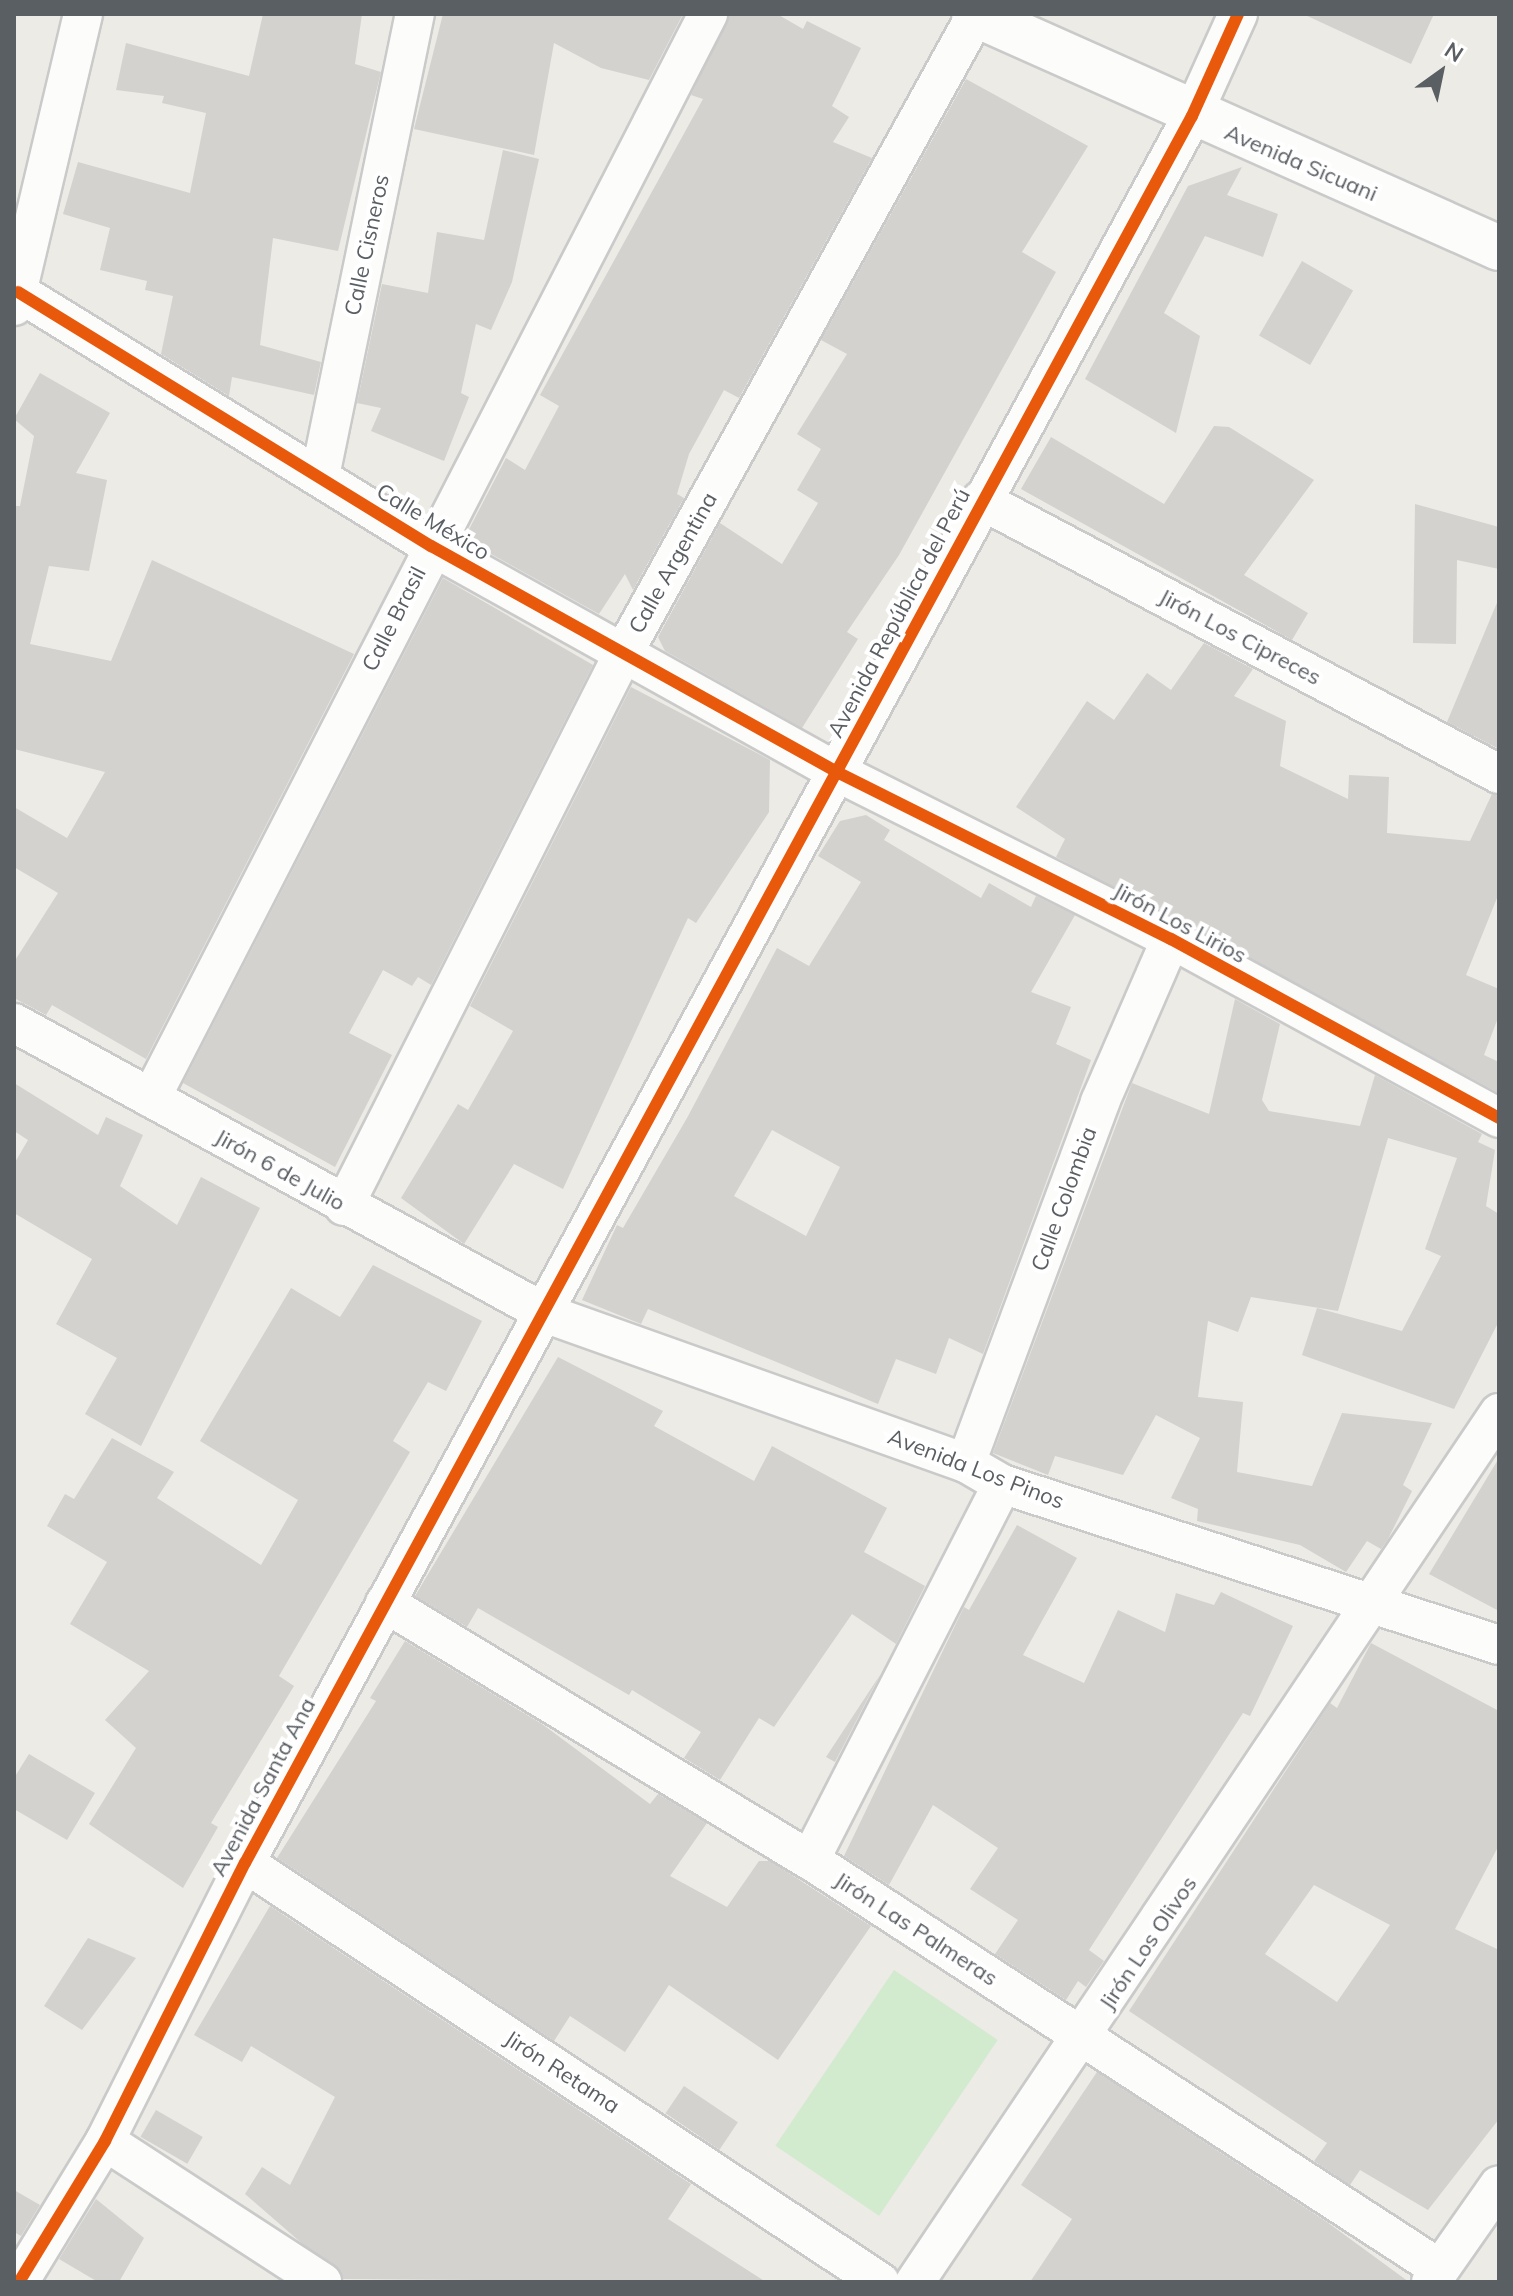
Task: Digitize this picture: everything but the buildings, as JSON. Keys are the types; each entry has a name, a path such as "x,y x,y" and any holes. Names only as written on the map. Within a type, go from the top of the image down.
{"street":[{"path":"16,299 83,14"},
{"name":"Calle Cisneros","path":"320,476 415,14"},
{"name":"Calle Brasil","path":"151,1098 431,546 708,14"},
{"name":"Avenida Sicuani","path":"975,14 1192,116 1499,248"},
{"name":"Calle Argentina","path":"344,1206 624,652 975,14"},
{"name":"Avenida República del Perú","path":"547,1314 981,500 1192,116 1238,14"},
{"name":"Calle México","path":"16,299 320,476 431,546 837,772"},
{"name":"Jirón Los Cipreces","path":"981,500 1499,774"},
{"name":"Jirón Los Lirios","path":"837,772 1171,939 1499,1118"},
{"name":"Calle Colombia","path":"966,1463 1100,1102 1171,939"},
{"name":"Jirón 6 de Julio","path":"14,1023 344,1206 547,1314"},
{"name":"Avenida Los Pinos","path":"547,1314 966,1463 1002,1484 1376,1601 1499,1645"},
{"name":"Avenida Santa Ana","path":"19,2282 105,2141 245,1863 385,1603 547,1314"},
{"name":"Jirón Los Olivos","path":"915,2282 1084,2039 1499,1413"},
{"path":"810,1860 1002,1484"},
{"name":"Jirón Las Palmeras","path":"385,1603 810,1860 1084,2039 1435,2275"},
{"name":"Jirón Retama","path":"245,1863 880,2282"},
{"path":"105,2141 322,2282"},
{"path":"1435,2275 1499,2185"}],"green space":[{"path":"894,1970 998,2040 879,2216 775,2146"}],"cycle path":[{"path":"19,2282 105,2141 245,1863 1192,116 1238,14"},
{"path":"18,292 431,546 837,772 1171,939 1499,1118"}]}
